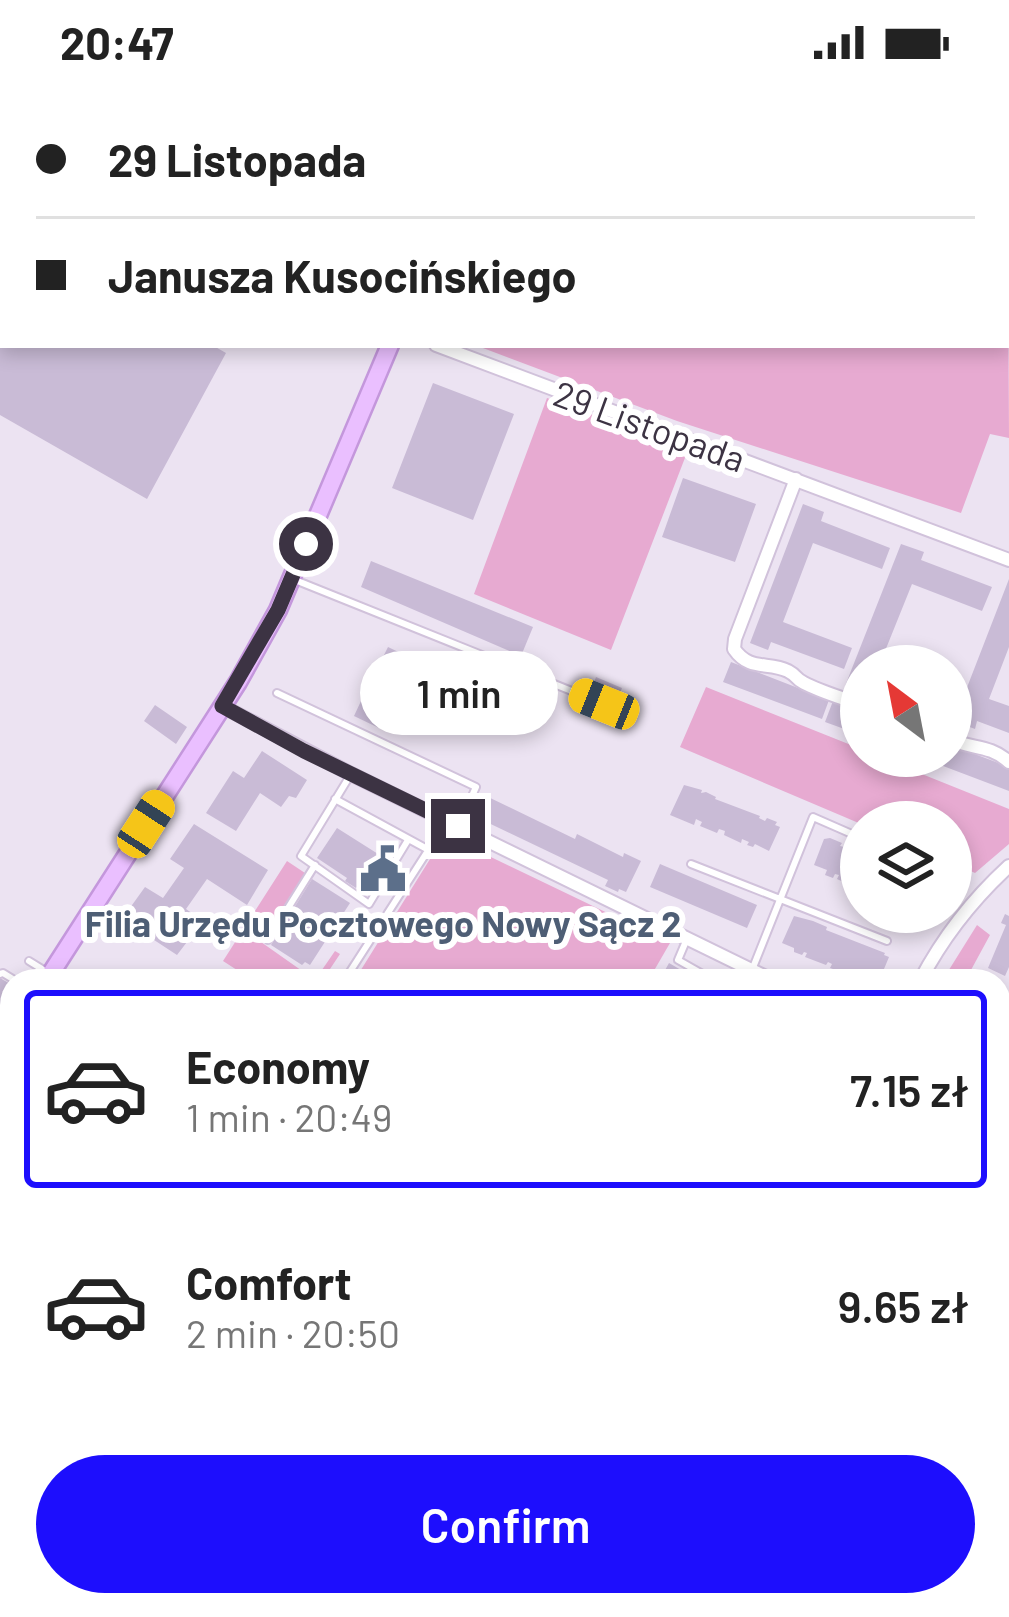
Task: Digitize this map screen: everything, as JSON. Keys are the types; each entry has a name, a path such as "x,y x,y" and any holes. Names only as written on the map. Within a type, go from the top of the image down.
{"street":[{"path":"48,969 222,706 268,628 389,348"},
{"name":"29 Listopada","path":"444,348 1009,560"},
{"path":"796,479 734,649 742,659 791,672 802,682 840,697"},
{"path":"222,706 750,969"},
{"path":"972,747 998,751 1009,762"},
{"path":"927,969 975,899 1009,866"}],"lane":[{"path":"292,578 604,704"},
{"path":"277,693 476,787 429,849 352,969"},
{"path":"351,774 301,856 369,904 408,840"},
{"path":"335,800 429,849"},
{"path":"752,969 813,817 840,829"},
{"path":"691,863 887,941"},
{"path":"268,940 315,865"},
{"path":"688,938 678,960 694,969"},
{"path":"29,961 38,969"}],"shaded area":[{"path":"483,348 1009,348 1009,438 990,434 961,513 677,421"},
{"path":"547,398 688,450 611,650 474,594"},
{"path":"706,687 840,741 840,777 929,777 1009,809 1009,844 975,873 972,801 840,801 840,815 680,747"},
{"path":"445,835 670,943 655,969 361,969"},
{"path":"287,861 305,873 261,942 299,969 235,969 223,961"},
{"path":"977,925 990,935 972,969 950,969"},
{"path":"335,951 340,954 330,969 323,969"}],"building":[{"path":"0,348 217,348 226,353 147,499 0,415"},
{"path":"433,383 514,414 473,520 392,488"},
{"path":"683,478 756,504 735,562 662,537"},
{"path":"803,504 824,512 821,521 890,548 882,569 813,543 783,622 844,645 840,645 840,668 771,642 768,650 750,643"},
{"path":"901,544 924,552 921,560 992,587 982,611 912,584 887,645 861,645"},
{"path":"371,561 533,627 521,656 361,587"},
{"path":"1009,579 1009,647 989,699 1009,706 1009,733 977,721 972,728 972,675"},
{"path":"388,647 413,659 379,728 354,716 368,686 364,684"},
{"path":"731,662 829,700 822,719 723,682"},
{"path":"596,677 622,688 619,696 593,685"},
{"path":"833,701 840,704 840,727 825,722"},
{"path":"155,705 187,727 176,744 144,721"},
{"path":"262,751 307,780 296,798 289,796 281,807 260,793 236,831 206,813 233,771 244,778"},
{"path":"972,753 1009,767 1009,791 972,777"},
{"path":"684,785 777,822 780,827 769,851 742,839 741,843 724,835 725,831 700,826 702,822 696,819 694,825 670,815"},
{"path":"484,795 575,839 577,834 641,861 626,892 605,886 608,880 474,816"},
{"path":"194,824 268,870 247,905 207,879 186,909 203,921 177,955 122,919 145,887 163,898 184,868 170,859"},
{"path":"337,828 386,859 367,888 360,883 356,888 317,858"},
{"path":"824,839 840,842 840,880 839,875 825,875 827,870 814,865"},
{"path":"660,864 757,905 747,928 650,887"},
{"path":"312,879 350,903 310,965 302,965 271,945"},
{"path":"1005,914 1009,916 1009,967 990,969 1006,925 1001,923"},
{"path":"794,916 889,957 884,969 833,969 832,964 805,957 807,953 794,952 782,943"}],"place":[{"name":"Filia Urzędu Pocztowego Nowy Sącz 2","path":"383,869"}],"route":[{"path":"306,544 278,610 222,706 458,826"}]}
